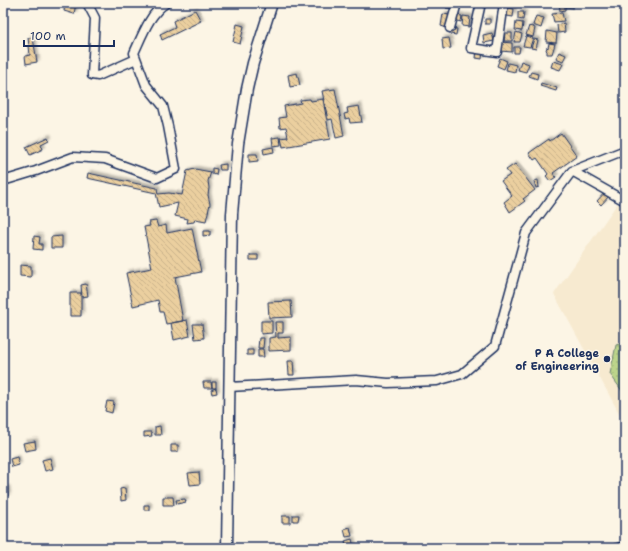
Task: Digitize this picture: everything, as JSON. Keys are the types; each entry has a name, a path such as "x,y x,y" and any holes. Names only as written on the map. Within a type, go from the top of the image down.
{"main road":[{"path":"227,548 232,214 238,144 247,89 253,63 272,3"}],"street":[{"path":"87,3 95,18 92,75 98,76 136,59"},
{"path":"3,180 36,171 73,157 105,159 157,178 176,169 163,106 146,85 134,52 149,21 166,3"},
{"path":"450,28 457,3"},
{"path":"481,3 471,48 497,52 504,3"},
{"path":"229,387 356,380 388,384 437,381 462,374 495,346 526,233 572,171 625,150"},
{"path":"572,171 625,201"},
{"path":"618,548 625,547"}],"shaded area":[{"name":"P A College of Engineering","path":"617,204 625,206 625,424 554,294"}],"green space":[{"path":"625,342 625,395 610,374 616,345"}],"building":[{"path":"65,3 76,3 74,14 64,11"},
{"path":"447,3 453,3 452,9 446,8"},
{"path":"559,3 565,3 565,10 560,11"},
{"path":"566,3 574,3 573,8 565,7"},
{"path":"508,8 514,9 513,17 507,16"},
{"path":"195,10 201,21 162,40 160,34 175,27 173,21"},
{"path":"518,12 524,12 523,20 518,19"},
{"path":"562,13 564,21 554,22 552,14"},
{"path":"443,14 450,15 447,28 441,26"},
{"path":"456,15 462,16 461,22 454,20"},
{"path":"463,16 470,17 469,27 462,26"},
{"path":"536,16 544,18 541,28 533,25"},
{"path":"485,19 490,19 490,24 485,24"},
{"path":"516,22 523,23 522,31 515,30"},
{"path":"564,23 565,32 558,33 557,25"},
{"path":"237,24 244,26 240,44 233,42"},
{"path":"529,26 535,28 533,37 526,35"},
{"path":"452,28 457,29 456,35 450,34"},
{"path":"547,31 557,33 556,43 546,42"},
{"path":"516,32 522,34 520,42 514,42"},
{"path":"492,33 494,41 484,43 483,35"},
{"path":"505,33 512,33 512,41 504,41"},
{"path":"526,36 533,38 530,47 523,46"},
{"path":"28,38 33,38 37,62 26,64 25,56 30,55"},
{"path":"449,38 451,48 443,49 442,39"},
{"path":"534,39 538,40 536,49 531,48"},
{"path":"501,42 512,43 512,52 500,51"},
{"path":"549,43 555,44 552,54 547,54 546,50"},
{"path":"514,47 520,47 519,53 514,53"},
{"path":"477,50 483,51 482,59 476,58"},
{"path":"559,52 566,55 563,61 556,58"},
{"path":"500,58 507,61 504,69 497,66"},
{"path":"521,61 529,64 526,72 518,70"},
{"path":"553,61 563,64 560,70 551,67"},
{"path":"508,63 516,65 515,72 506,70"},
{"path":"531,72 538,74 537,79 529,76"},
{"path":"297,73 300,85 290,87 288,75"},
{"path":"541,83 557,88 556,91 540,86"},
{"path":"335,89 344,136 336,138 332,119 328,120 322,91"},
{"path":"310,99 311,101 323,99 330,139 283,147 281,138 288,137 286,127 280,128 279,118 286,117 284,106 301,103 300,100"},
{"path":"359,106 362,122 350,123 349,118 345,119 344,114 348,113 347,108"},
{"path":"561,133 577,156 553,173 556,177 550,181 546,176 548,174 537,158 534,160 529,153 549,139 550,141"},
{"path":"48,137 49,140 41,144 43,149 30,155 26,147"},
{"path":"280,137 281,145 273,146 272,138"},
{"path":"273,147 274,152 264,154 263,149"},
{"path":"249,154 257,154 258,161 249,162"},
{"path":"226,164 226,170 220,170 219,165"},
{"path":"515,164 535,190 523,199 525,201 510,212 504,202 512,196 501,181 510,175 506,170"},
{"path":"212,168 217,169 216,175 212,174"},
{"path":"195,169 211,172 208,181 208,195 210,204 206,221 195,219 194,222 187,223 188,219 175,216 178,203 159,207 156,193 87,178 88,173 157,188 158,194 169,193 182,195 187,171"},
{"path":"538,180 539,187 536,188 534,181"},
{"path":"606,191 610,195 601,205 597,201"},
{"path":"156,221 158,227 166,225 167,233 192,228 201,272 175,277 183,321 166,324 163,312 160,312 158,300 133,306 126,273 152,268 144,227 150,226 149,222"},
{"path":"203,231 210,231 210,235 203,236"},
{"path":"34,236 40,237 39,244 42,244 42,250 33,249"},
{"path":"62,236 62,248 51,248 51,237"},
{"path":"250,255 258,255 258,260 250,260"},
{"path":"20,265 31,266 31,277 20,276"},
{"path":"86,284 88,296 82,297 81,285"},
{"path":"70,293 81,293 81,316 70,316"},
{"path":"291,301 292,317 269,318 268,302"},
{"path":"187,320 190,336 174,340 171,323"},
{"path":"261,321 272,321 272,333 261,334"},
{"path":"275,322 283,322 283,333 278,333 278,338 291,337 291,350 269,351 269,338 276,337"},
{"path":"193,324 202,324 204,338 195,339"},
{"path":"259,338 264,338 263,348 258,348"},
{"path":"258,349 263,349 264,357 258,357"},
{"path":"247,350 253,350 253,355 247,355"},
{"path":"288,361 293,361 294,375 289,375"},
{"path":"203,382 211,382 212,388 204,388"},
{"path":"212,382 216,382 216,388 212,388"},
{"path":"216,388 217,393 212,394 211,390"},
{"path":"107,401 114,402 112,413 105,411"},
{"path":"160,426 161,435 155,435 155,427"},
{"path":"144,432 151,432 152,436 144,437"},
{"path":"35,441 36,449 25,451 23,443"},
{"path":"171,445 178,445 178,452 171,452"},
{"path":"17,457 19,465 12,467 10,459"},
{"path":"50,458 53,469 45,471 42,460"},
{"path":"199,472 200,484 190,485 188,473"},
{"path":"7,488 8,496 3,496 3,489"},
{"path":"125,488 126,500 121,501 120,489"},
{"path":"163,497 173,497 174,505 163,505"},
{"path":"185,499 186,502 177,504 176,500"},
{"path":"144,505 149,505 149,510 144,510"},
{"path":"293,515 299,515 298,521 293,521"},
{"path":"282,516 290,516 290,523 282,523"},
{"path":"350,527 352,536 346,537 344,529"},
{"path":"352,539 354,548 346,548 345,541"}],"place":[{"name":"P A College of Engineering","path":"607,359"}]}
